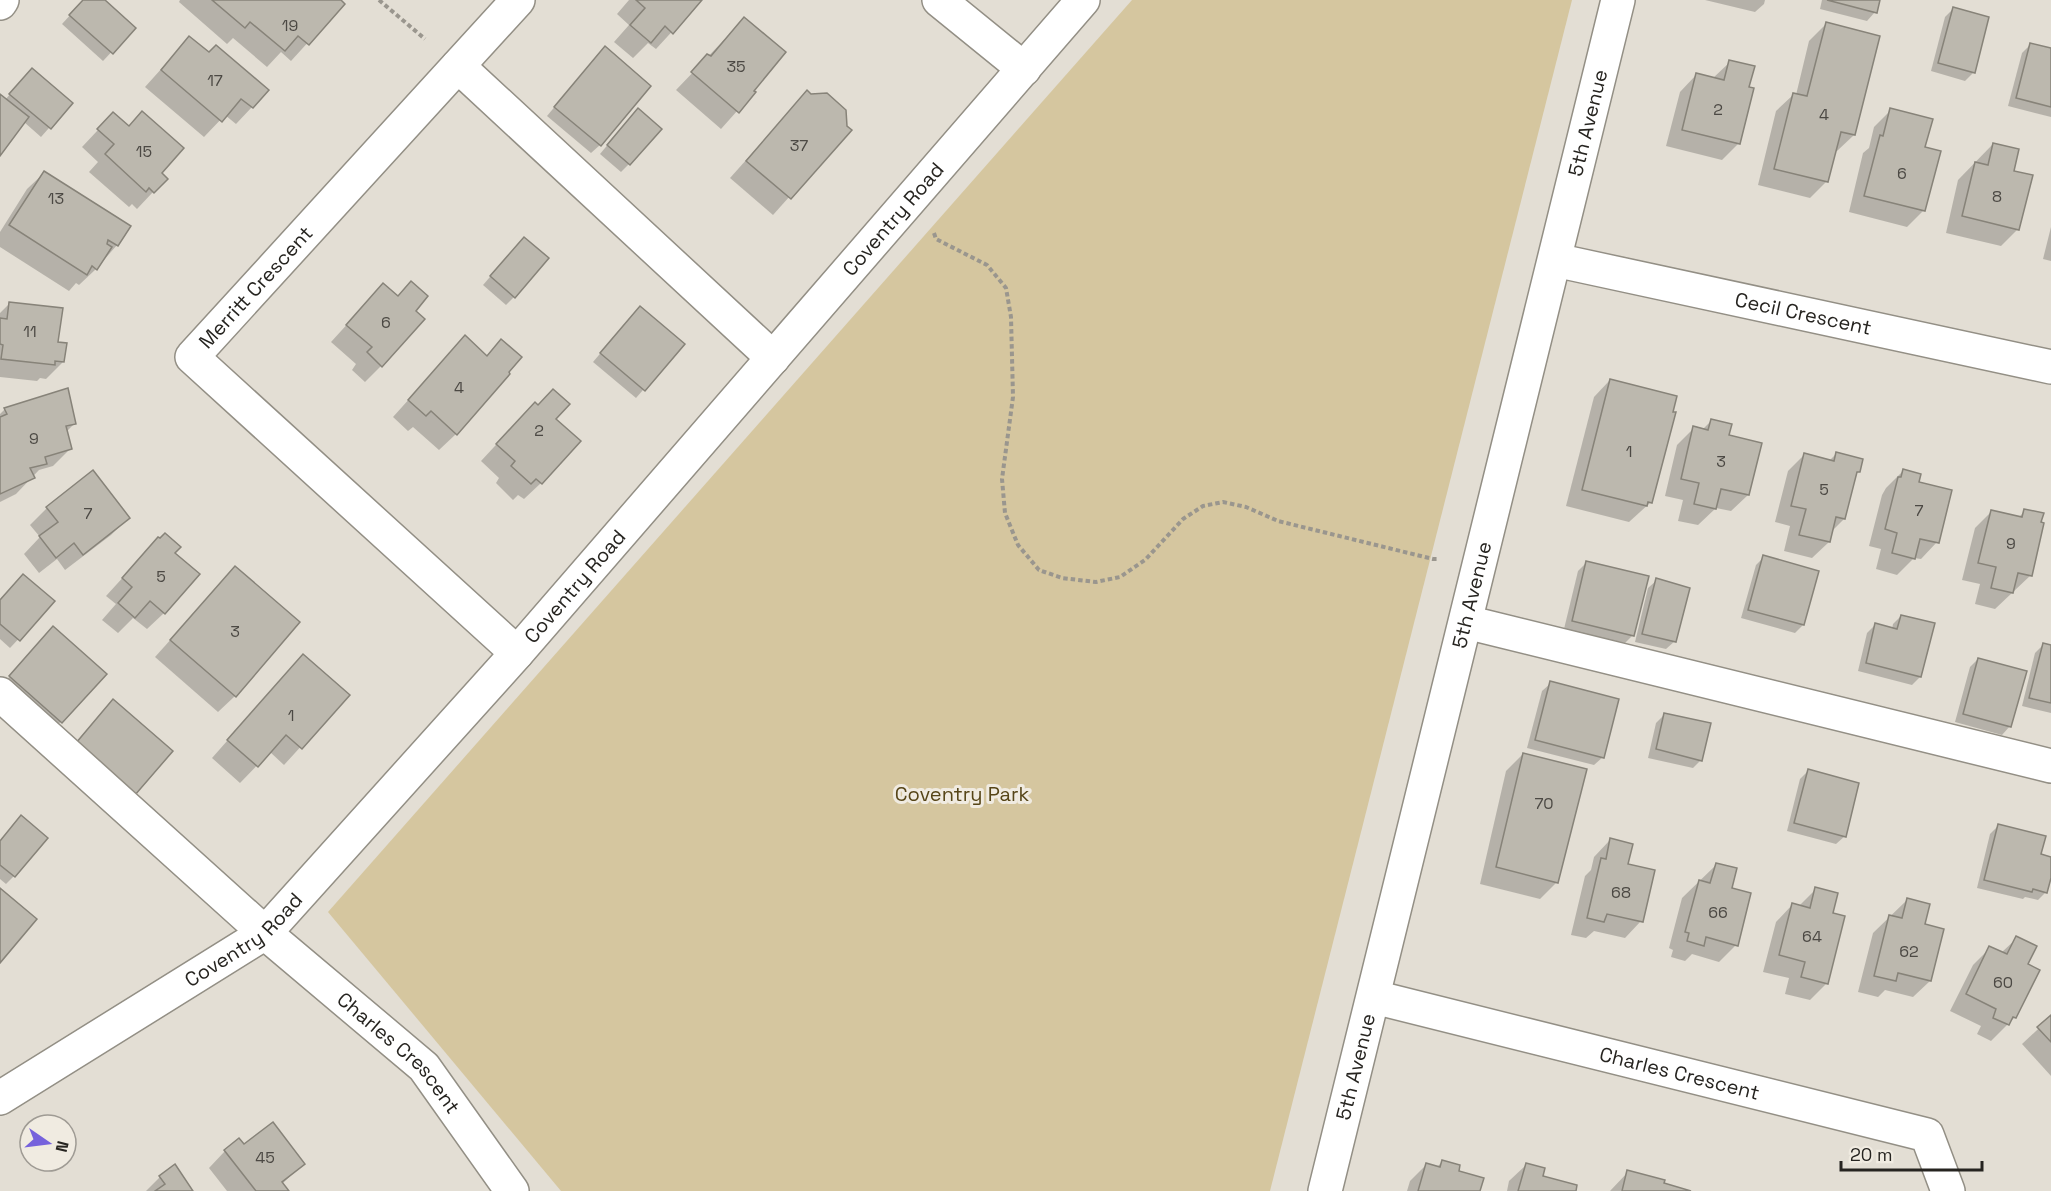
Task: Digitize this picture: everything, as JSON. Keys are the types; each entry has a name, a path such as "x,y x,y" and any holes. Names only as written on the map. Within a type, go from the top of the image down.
{"street":[{"name":"Merritt Crescent","path":"517,653 192,357 518,0"},
{"path":"939,0 1024,69"},
{"name":"Coventry Road","path":"0,1098 265,933 517,653 1083,0"},
{"name":"5th Avenue","path":"1325,1191 1618,0"},
{"path":"458,66 773,358"},
{"name":"Cecil Crescent","path":"1555,260 2051,367"},
{"path":"1466,622 2051,766"},
{"name":"Charles Crescent","path":"0,694 265,933 424,1067 512,1191"},
{"name":"Charles Crescent","path":"1374,997 1927,1135 1948,1191"}],"path":[{"path":"379,0 458,66"},
{"path":"919,189 936,239 987,265 1006,288 1011,317 1013,397 1002,479 1005,513 1018,546 1039,570 1062,578 1096,582 1120,577 1145,560 1183,519 1203,506 1223,502 1246,507 1278,521 1433,559 1482,558"}],"green space":[{"name":"Coventry Park","path":"1132,0 1572,0 1270,1191 561,1191 328,912"}],"building":[{"path":"83,0 105,0 136,28 113,54 69,15"},
{"path":"212,0 341,0 345,4 309,45 298,36 285,51 250,22 245,28"},
{"path":"636,0 702,0 673,34 665,26 651,43 630,25 645,8"},
{"path":"1827,0 1880,0 1877,13"},
{"path":"1953,7 1989,17 1975,73 1938,63"},
{"path":"744,17 786,52 739,113 691,72 707,54 711,56"},
{"path":"1826,22 1880,36 1855,135 1841,132 1828,182 1774,169 1793,93 1807,96"},
{"path":"189,36 209,52 216,45 269,90 253,108 241,99 222,122 161,70"},
{"path":"2030,43 2051,48 2051,107 2016,98"},
{"path":"605,46 651,86 601,146 554,107"},
{"path":"1729,60 1755,66 1749,87 1754,88 1740,144 1682,130 1696,73 1724,80"},
{"path":"32,68 73,103 51,129 9,94"},
{"path":"807,90 811,94 827,93 846,110 847,126 852,130 791,199 746,161"},
{"path":"0,94 29,117 0,156"},
{"path":"638,108 662,129 630,165 607,145"},
{"path":"1890,108 1933,119 1925,147 1941,151 1925,211 1864,196 1880,135 1883,136"},
{"path":"142,111 184,148 162,173 168,179 154,193 149,188 146,192 105,154 114,144 97,129 113,112 129,126"},
{"path":"1993,143 2019,149 2014,171 2033,175 2019,230 1962,216 1975,162 1988,165"},
{"path":"44,171 131,226 118,246 108,240 107,244 112,247 97,270 92,266 87,275 9,225"},
{"path":"524,237 549,258 515,298 490,276"},
{"path":"411,281 428,296 416,311 425,319 382,367 367,352 372,347 346,325 383,283 398,296"},
{"path":"9,302 63,308 58,342 67,343 64,362 55,361 55,365 1,359 3,345 0,344 0,318 7,319"},
{"path":"640,306 685,344 645,391 600,353"},
{"path":"465,335 487,356 501,339 522,357 457,435 431,411 426,416 408,400"},
{"path":"1610,379 1677,396 1673,412 1676,412 1652,503 1648,502 1647,506 1582,490"},
{"path":"68,388 76,424 66,426 72,449 45,457 47,464 30,468 35,478 0,494 0,417 7,414 4,408"},
{"path":"553,389 570,404 556,419 581,441 542,484 536,479 531,484 511,466 515,461 496,444 535,402 538,405"},
{"path":"1711,419 1732,424 1729,435 1762,443 1749,495 1721,489 1716,509 1694,504 1699,483 1681,479 1693,426 1708,430"},
{"path":"1836,452 1863,459 1860,472 1857,472 1845,519 1836,517 1830,542 1799,535 1806,509 1791,506 1804,453 1834,461"},
{"path":"1903,469 1921,474 1919,482 1952,490 1939,543 1920,539 1915,559 1892,553 1897,533 1885,529 1898,477 1901,477"},
{"path":"93,470 130,518 83,555 74,543 56,558 39,536 58,522 46,507"},
{"path":"2024,509 2044,513 2041,522 2044,523 2032,576 2018,573 2013,593 1991,588 1996,567 1978,563 1991,510 2022,517"},
{"path":"165,533 181,547 175,553 200,574 165,614 150,601 135,618 118,603 132,587 122,578 158,537 160,538"},
{"path":"1763,555 1819,571 1804,625 1748,610"},
{"path":"1586,561 1649,576 1634,636 1572,621"},
{"path":"235,566 300,622 236,697 170,640"},
{"path":"23,574 55,601 20,641 0,624 0,600"},
{"path":"1656,578 1690,588 1676,642 1642,634"},
{"path":"1901,615 1935,623 1921,677 1866,663 1875,623 1897,629"},
{"path":"53,626 107,674 62,723 9,676"},
{"path":"2043,643 2051,645 2051,703 2029,698"},
{"path":"303,654 350,695 302,749 286,735 258,767 227,740"},
{"path":"1978,658 2027,671 2011,727 1963,714"},
{"path":"1550,681 1619,699 1604,758 1535,740"},
{"path":"113,699 173,751 135,795 76,743"},
{"path":"1664,713 1711,723 1702,761 1656,749"},
{"path":"1523,753 1587,769 1558,883 1496,867"},
{"path":"1808,769 1859,783 1846,837 1794,823"},
{"path":"21,815 48,838 15,877 0,865 0,841"},
{"path":"1998,824 2046,836 2041,854 2051,857 2051,878 2047,893 2033,889 2032,892 1984,880"},
{"path":"1610,838 1633,844 1628,864 1655,870 1643,922 1607,914 1604,922 1587,918 1601,858 1606,859"},
{"path":"1716,863 1737,868 1732,888 1751,893 1738,946 1706,937 1704,946 1687,941 1689,933 1685,932 1699,880 1710,883"},
{"path":"1815,887 1838,893 1833,913 1845,916 1828,984 1801,977 1805,962 1779,955 1792,903 1810,908"},
{"path":"0,888 37,919 0,963"},
{"path":"1907,898 1930,904 1925,924 1944,929 1931,981 1898,973 1896,981 1874,976 1889,915 1902,918"},
{"path":"2016,936 2037,946 2028,964 2040,970 2016,1018 2013,1017 2009,1025 1993,1018 1996,1009 1966,994 1989,946 2007,954"},
{"path":"2051,1015 2051,1042 2037,1027"},
{"path":"273,1122 305,1164 282,1182 289,1191 256,1191 224,1150 239,1138 244,1144"},
{"path":"1442,1160 1460,1165 1459,1171 1484,1178 1480,1191 1418,1191 1426,1163 1440,1167"},
{"path":"1526,1163 1545,1168 1543,1176 1577,1185 1576,1191 1518,1191"},
{"path":"175,1164 193,1191 155,1191 165,1184 159,1176"},
{"path":"1627,1170 1665,1180 1664,1183 1691,1191 1622,1191"}]}
